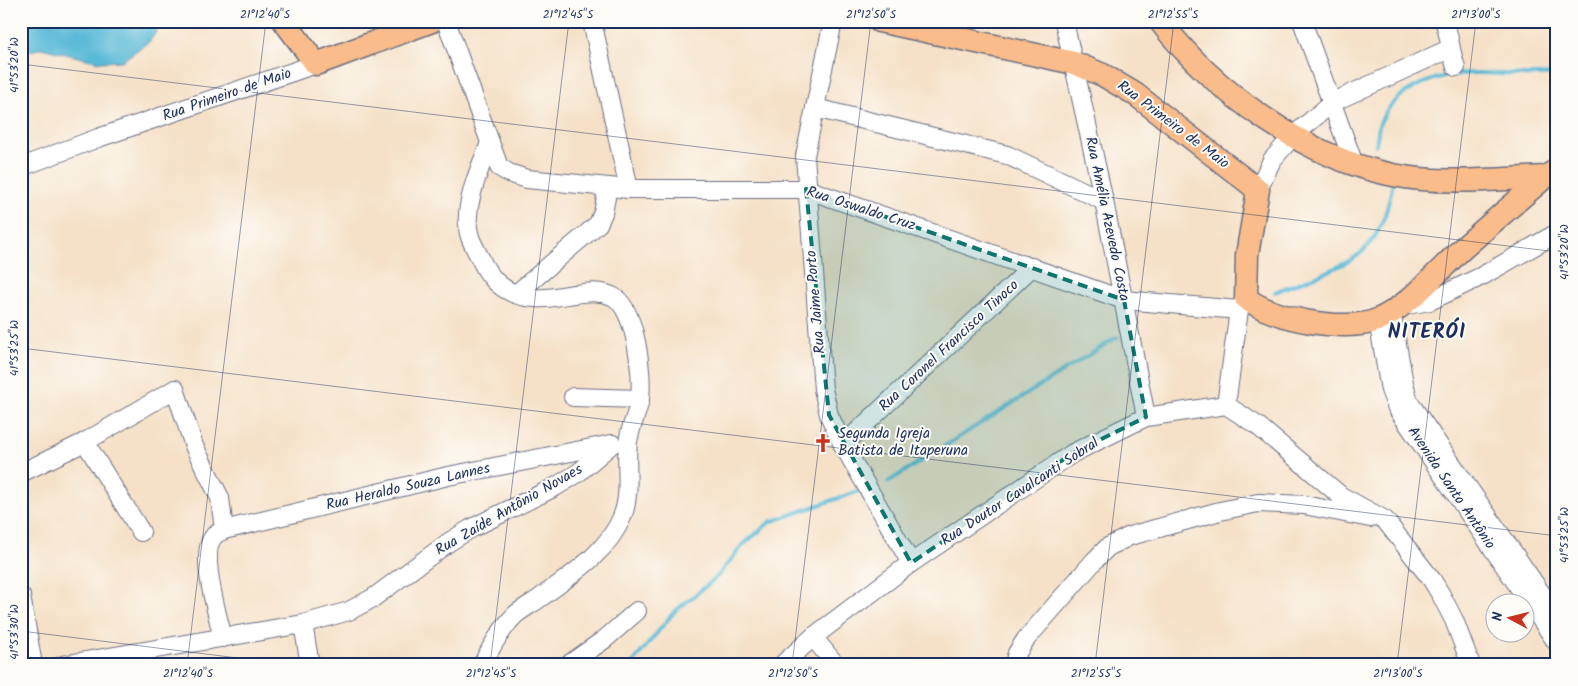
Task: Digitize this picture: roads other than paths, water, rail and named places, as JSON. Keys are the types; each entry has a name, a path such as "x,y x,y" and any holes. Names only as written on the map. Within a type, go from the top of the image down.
{"main road":[{"path":"284,21 316,64"},
{"name":"Rua Primeiro de Maio","path":"879,21 1074,63 1103,75 1135,94 1258,190"},
{"path":"1160,21 1193,62 1249,108 1293,136 1354,164 1395,176 1452,181 1551,174"},
{"name":"Rua Primeiro de Maio","path":"316,64 419,23"},
{"path":"1390,312 1551,174"},
{"path":"1242,304 1247,254 1258,190"},
{"name":"Rua Oswaldo Cruz","path":"1242,304 1300,319 1334,324 1390,312"}],"street":[{"name":"Rua Oswaldo Cruz","path":"446,21 499,166 509,173 536,180 629,189 806,189 1124,300 1242,304"},
{"path":"592,21 629,189"},
{"name":"Rua Jaime Porto","path":"833,21 805,156 806,189 823,389 829,415 843,445 911,563"},
{"name":"Rua Amélia Azevedo Costa","path":"1064,21 1104,201 1146,417"},
{"path":"1302,21 1354,164"},
{"path":"1444,21 1449,38 1449,49 1456,67"},
{"path":"1258,190 1272,160 1293,136 1333,102 1449,49"},
{"name":"Rua Primeiro de Maio","path":"21,167 98,138 316,64"},
{"path":"815,108 1007,155 1104,201"},
{"path":"482,665 497,636 516,614 604,548 614,532 623,515 626,498 620,442 640,398 641,375 634,337 625,309 613,296 591,292 550,299 526,297 502,289 488,273 469,236 470,203 476,174 490,143"},
{"path":"516,294 598,224 603,213 608,187"},
{"name":"Rua Oswaldo Cruz","path":"1390,312 1430,301 1482,276 1557,233"},
{"name":"Rua Coronel Francisco Tinoco","path":"843,445 1032,267"},
{"path":"1242,304 1226,405 1258,426 1341,496 1384,520 1441,595 1454,620 1471,665"},
{"name":"Avenida Santo Antônio","path":"1390,312 1409,402 1498,543 1551,617 1557,643"},
{"path":"21,473 85,442 175,389 197,452 220,498 224,530 214,535 209,545 207,559 223,638"},
{"path":"573,397 640,398"},
{"name":"Rua Doutor Cavalcanti Sobral","path":"782,665 812,637 911,563 1073,453 1146,417 1226,405"},
{"path":"85,442 141,532"},
{"name":"Rua Heraldo Souza Lannes","path":"224,530 448,476 620,442"},
{"name":"Rua Zaíde Antônio Novaes","path":"62,665 303,624 349,611 373,598 449,542 555,487 578,473 620,442"},
{"path":"1014,665 1017,653 1026,639 1095,560 1108,548 1130,536 1220,511 1258,504 1304,505 1384,520"},
{"path":"21,596 33,665"},
{"path":"568,665 605,639 637,611"},
{"path":"303,624 310,665"},
{"path":"812,637 836,665"}],"water":[{"path":"21,21 163,21 150,41 122,61 99,62 41,48 21,54"}],"waterway":[{"path":"1376,145 1380,123 1387,110 1408,91 1421,84 1434,79 1463,74 1527,75 1557,73"},
{"path":"1275,292 1334,269 1363,251 1370,244 1384,219 1393,181"},
{"path":"888,482 1117,337"},
{"path":"631,665 674,612 716,578 743,545 770,522 862,490"}],"place":[{"name":"Segunda Igreja Batista de Itaperuna","path":"823,443"}],"district":[{"name":"NITERÓI","path":"1427,333"}]}
